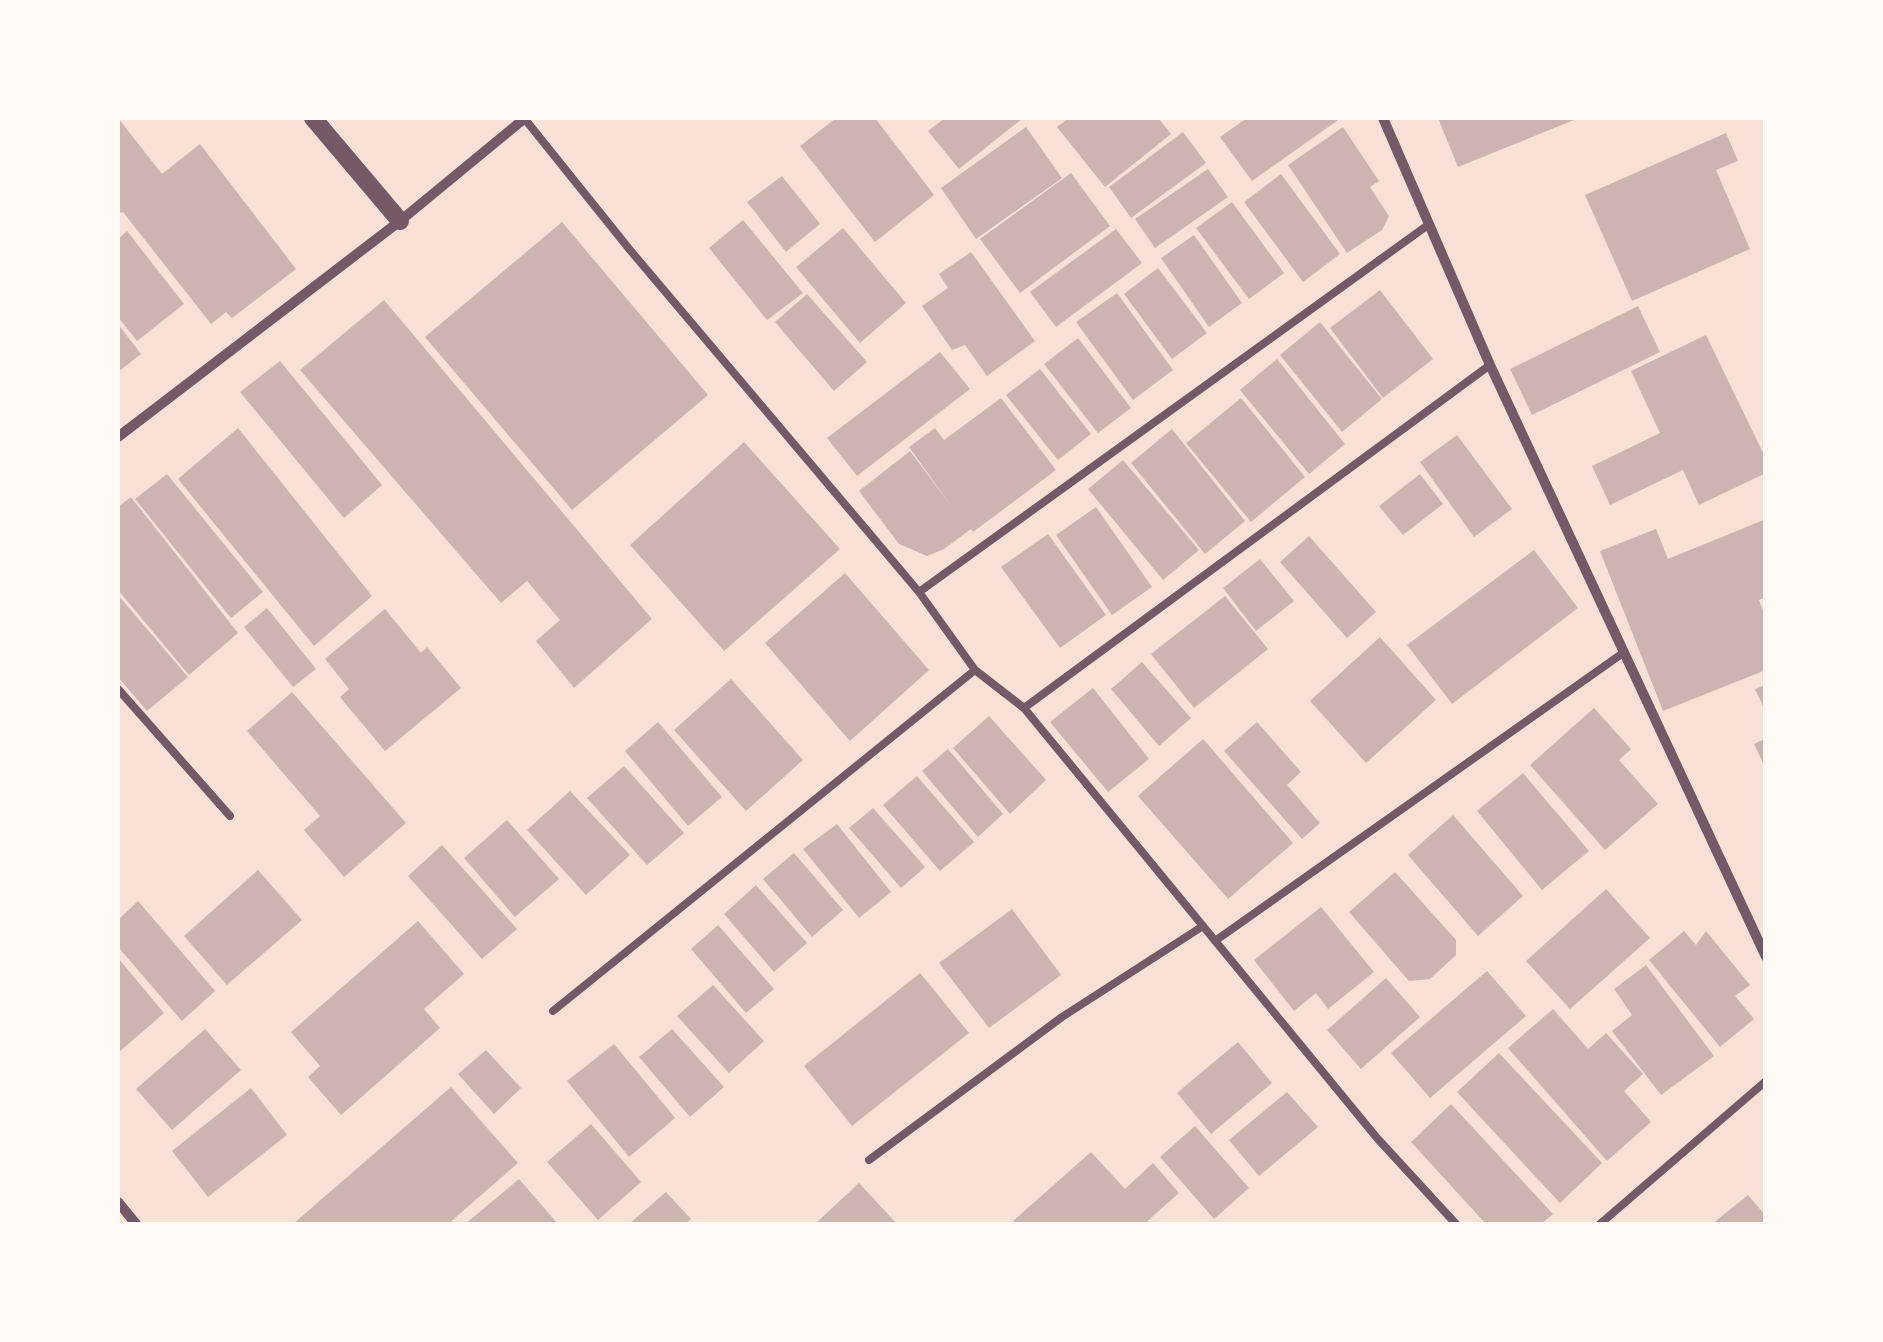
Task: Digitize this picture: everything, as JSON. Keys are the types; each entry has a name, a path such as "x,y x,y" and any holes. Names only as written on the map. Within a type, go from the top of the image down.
{"street":[{"path":"313,118 400,221"},
{"path":"118,436 400,221 524,118"},
{"path":"1383,118 1490,365 1766,957"},
{"path":"118,1202 136,1224"}],"lane":[{"path":"524,118 630,250 919,592 976,670 1024,708 1377,1138 1456,1224"},
{"path":"919,592 1428,225"},
{"path":"1024,708 1490,365"},
{"path":"1215,941 1623,652"},
{"path":"552,1011 976,670"},
{"path":"118,688 230,816"},
{"path":"869,1160 1062,1017 1203,926"},
{"path":"1600,1224 1766,1081"}],"building":[{"path":"118,118 162,174 200,144 296,269 232,318 226,312 211,324 118,208"},
{"path":"836,118 875,118 934,195 875,242 800,146"},
{"path":"945,118 1023,118 959,169 928,131"},
{"path":"1069,118 1158,118 1171,134 1105,187 1057,127"},
{"path":"1247,118 1341,118 1252,181 1220,137"},
{"path":"1438,118 1579,118 1458,167"},
{"path":"1026,127 1062,178 976,239 941,188"},
{"path":"1343,127 1379,181 1370,187 1389,216 1382,230 1347,253 1288,165"},
{"path":"1183,132 1206,163 1131,218 1109,187"},
{"path":"1726,133 1738,161 1716,170 1750,249 1632,301 1585,195"},
{"path":"1208,169 1228,197 1155,248 1135,219"},
{"path":"1071,173 1110,226 1020,293 980,239"},
{"path":"1281,174 1340,254 1303,282 1244,202"},
{"path":"782,176 820,224 786,252 747,202"},
{"path":"1232,202 1284,273 1249,299 1196,228"},
{"path":"743,220 803,293 767,320 709,248"},
{"path":"562,222 708,395 572,510 425,337"},
{"path":"843,228 906,303 860,343 796,267"},
{"path":"1116,229 1142,263 1056,327 1030,292"},
{"path":"127,231 184,304 137,341 118,317 118,239"},
{"path":"1194,235 1242,303 1209,327 1161,258"},
{"path":"971,252 1035,341 987,376 965,345 952,350 922,306 948,288 939,274"},
{"path":"1158,268 1207,333 1172,359 1124,294"},
{"path":"1380,290 1433,359 1383,398 1330,328"},
{"path":"1117,293 1173,370 1133,400 1076,322"},
{"path":"807,294 867,362 834,391 775,322"},
{"path":"384,300 652,619 574,688 536,641 560,620 527,581 501,603 300,370"},
{"path":"1638,306 1660,352 1532,415 1510,369"},
{"path":"1320,322 1382,399 1342,432 1280,355"},
{"path":"118,324 141,354 118,372"},
{"path":"1706,335 1766,459 1766,473 1699,505 1683,470 1610,505 1592,466 1660,433 1631,371"},
{"path":"1078,338 1131,408 1098,433 1044,364"},
{"path":"940,352 970,389 857,476 827,438"},
{"path":"1277,359 1345,444 1309,474 1240,390"},
{"path":"280,361 382,485 344,518 240,392"},
{"path":"1040,369 1091,434 1058,460 1006,395"},
{"path":"1001,398 1056,470 944,549 927,556 899,544 859,491 910,451 952,507 909,447 935,428 944,440"},
{"path":"1241,398 1305,477 1251,522 1186,443"},
{"path":"238,428 372,596 314,646 178,479"},
{"path":"1172,429 1245,521 1205,554 1131,463"},
{"path":"1457,435 1512,509 1474,537 1420,462"},
{"path":"744,442 840,549 724,651 630,545"},
{"path":"1123,460 1199,550 1163,580 1088,489"},
{"path":"167,474 263,592 231,618 135,499"},
{"path":"1420,474 1443,504 1403,535 1379,506"},
{"path":"131,497 238,633 189,675 118,590 118,507"},
{"path":"1096,507 1152,587 1112,615 1056,535"},
{"path":"1766,519 1766,597 1759,600 1766,618 1766,670 1663,711 1600,551 1656,529 1668,559"},
{"path":"1048,534 1106,615 1060,648 1001,567"},
{"path":"1309,536 1376,612 1347,638 1280,562"},
{"path":"1534,550 1578,608 1452,704 1407,645"},
{"path":"1260,559 1294,601 1256,631 1223,588"},
{"path":"845,573 929,670 850,741 765,643"},
{"path":"118,595 188,677 147,711 118,677"},
{"path":"1225,596 1268,649 1194,708 1151,654"},
{"path":"267,608 316,669 293,687 244,627"},
{"path":"385,609 421,653 427,647 461,688 385,751 340,697 349,689 325,659"},
{"path":"1380,637 1436,700 1366,763 1310,701"},
{"path":"1142,662 1191,718 1159,746 1111,689"},
{"path":"731,679 803,760 746,811 674,730"},
{"path":"1766,685 1766,712 1755,689"},
{"path":"1093,688 1149,759 1108,792 1050,722"},
{"path":"292,692 406,823 344,877 304,830 320,816 247,731"},
{"path":"1594,708 1631,749 1619,760 1658,804 1605,850 1530,765"},
{"path":"989,716 1046,780 1010,814 953,748"},
{"path":"658,722 722,797 688,826 625,751"},
{"path":"1257,722 1301,772 1287,785 1320,823 1302,839 1224,751"},
{"path":"1766,738 1766,769 1754,744"},
{"path":"1203,739 1293,843 1228,899 1138,796"},
{"path":"948,749 1003,814 978,837 922,771"},
{"path":"624,766 684,833 647,865 587,798"},
{"path":"1523,773 1589,851 1542,890 1477,811"},
{"path":"917,776 974,842 940,871 883,805"},
{"path":"570,791 630,855 586,895 527,830"},
{"path":"873,808 925,867 901,888 849,828"},
{"path":"1453,815 1523,896 1478,936 1408,855"},
{"path":"507,820 559,879 515,917 464,858"},
{"path":"837,824 891,892 859,918 803,849"},
{"path":"442,845 517,929 482,959 408,876"},
{"path":"794,853 843,910 812,937 763,879"},
{"path":"258,870 302,920 227,985 184,936"},
{"path":"1395,872 1456,940 1456,955 1430,979 1409,981 1349,912"},
{"path":"756,885 807,943 774,972 724,914"},
{"path":"1606,889 1650,938 1570,1009 1526,961"},
{"path":"138,901 215,991 182,1021 118,947 118,920"},
{"path":"1321,907 1374,972 1328,1009 1316,993 1294,1011 1254,960"},
{"path":"1012,909 1061,975 989,1028 939,963"},
{"path":"418,921 464,974 424,1009 440,1028 341,1115 308,1077 320,1066 291,1032"},
{"path":"718,925 774,989 746,1013 691,949"},
{"path":"1684,931 1696,945 1706,931 1750,985 1735,996 1754,1019 1720,1047 1649,960"},
{"path":"118,958 164,1013 118,1053"},
{"path":"1646,965 1714,1056 1661,1095 1612,1031 1632,1015 1614,989"},
{"path":"1487,971 1526,1016 1430,1098 1391,1053"},
{"path":"920,973 969,1033 852,1126 804,1066"},
{"path":"1386,978 1420,1017 1361,1069 1327,1030"},
{"path":"713,985 764,1041 729,1073 677,1016"},
{"path":"1553,1009 1588,1049 1606,1033 1643,1074 1624,1091 1651,1122 1607,1161 1508,1048"},
{"path":"205,1029 241,1070 172,1130 136,1089"},
{"path":"672,1029 724,1087 690,1117 639,1057"},
{"path":"1238,1042 1272,1083 1211,1134 1177,1093"},
{"path":"614,1044 675,1118 629,1157 567,1081"},
{"path":"486,1050 521,1088 494,1114 458,1074"},
{"path":"1499,1053 1602,1163 1560,1203 1457,1092"},
{"path":"451,1087 518,1163 448,1224 293,1224"},
{"path":"251,1088 287,1135 208,1197 172,1151"},
{"path":"1287,1092 1318,1127 1259,1176 1229,1140"},
{"path":"1451,1104 1553,1214 1541,1224 1486,1224 1411,1142"},
{"path":"591,1124 641,1182 598,1220 547,1162"},
{"path":"1195,1126 1249,1188 1214,1219 1160,1157"},
{"path":"1091,1152 1125,1189 1153,1163 1179,1193 1144,1224 1013,1221"},
{"path":"519,1179 558,1224 465,1224"},
{"path":"859,1183 897,1224 815,1224"},
{"path":"666,1192 691,1219 685,1224 629,1224"},
{"path":"1748,1195 1766,1216 1766,1224 1712,1224"}]}
